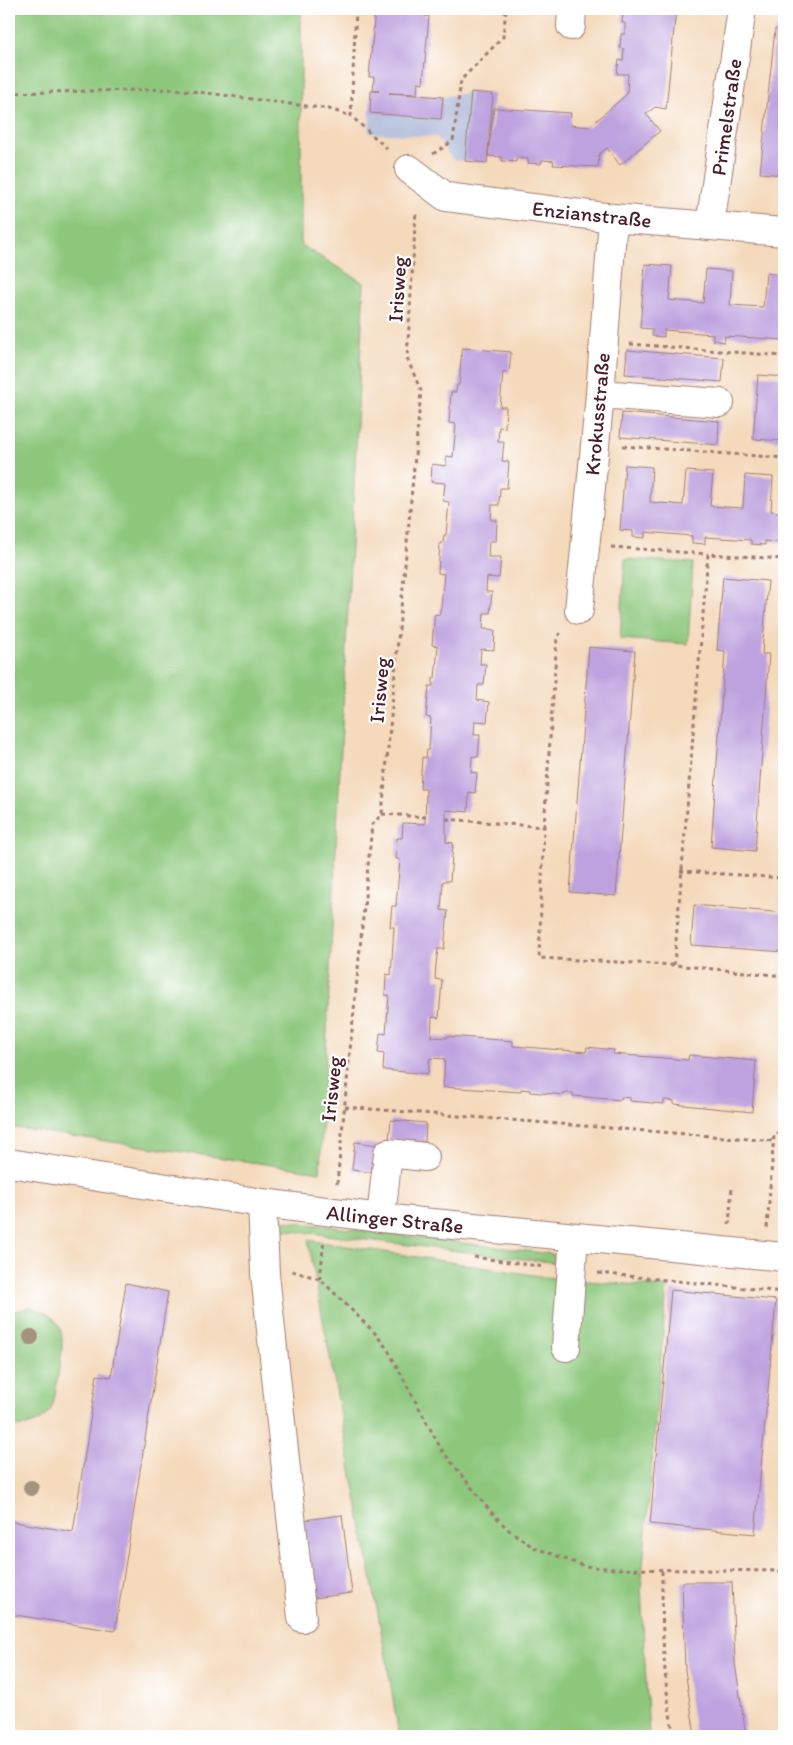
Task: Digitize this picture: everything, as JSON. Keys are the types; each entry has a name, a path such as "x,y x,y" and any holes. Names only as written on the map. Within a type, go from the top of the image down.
{"street":[{"name":"Primelstraße","path":"710,225 742,9"},
{"name":"Enzianstraße","path":"409,170 446,197 613,218 784,232"},
{"name":"Krokusstraße","path":"579,610 600,394 613,218"},
{"path":"600,394 720,403"},
{"path":"381,1218 388,1153 425,1157"},
{"name":"Allinger Straße","path":"9,1163 262,1203 381,1218 726,1253 774,1256"},
{"path":"262,1203 265,1274 302,1618"},
{"path":"566,1347 574,1238"}],"path":[{"path":"351,116 356,9"},
{"path":"9,93 176,89 329,108 351,116 409,170 453,141 461,80 503,37 506,9"},
{"name":"Irisweg","path":"334,1212 372,825 382,814 421,391 407,358 417,216 409,170"},
{"path":"604,342 784,356"},
{"path":"594,444 784,458"},
{"path":"585,545 784,559"},
{"path":"674,965 680,871 708,554"},
{"path":"579,610 557,637 544,827 539,958 674,965 784,976"},
{"path":"382,814 426,817"},
{"path":"446,819 544,827"},
{"path":"680,871 784,878"},
{"path":"345,1107 774,1141"},
{"path":"774,1256 774,1135 784,1130"},
{"path":"726,1253 732,1186"},
{"path":"320,1279 324,1238"},
{"path":"285,1267 320,1279 374,1332 388,1350 441,1449 509,1530 533,1547 584,1566 662,1571 784,1571"},
{"path":"662,1571 662,1637 668,1705 674,1736"}],"shaded area":[{"path":"371,91 443,97 471,92 493,94 487,163 453,160 437,137 369,133"}],"green space":[{"path":"9,9 301,9 301,245 364,283 320,1172 9,1127"},
{"path":"625,559 693,563 688,644 620,639"},
{"path":"278,1220 552,1254 557,1263 285,1230"},
{"path":"308,1240 559,1279 667,1287 641,1589 649,1736 399,1736 387,1662"},
{"path":"30,1307 43,1311 58,1324 61,1332 62,1351 55,1396 50,1410 41,1420 35,1423 15,1426 9,1424 9,1313"}],"building":[{"path":"375,9 425,9 425,16 429,16 423,83 418,82 417,94 389,93 443,97 441,119 370,113 371,91 373,91 374,77 369,77"},
{"path":"623,9 676,9 666,109 655,107 646,114 660,131 620,165 607,148 599,154 598,167 553,165 554,161 542,160 541,164 528,163 528,159 516,158 516,162 502,161 502,157 488,156 494,108 571,113 570,125 589,127 627,94 628,74 617,74 619,60 623,61 624,49 620,48 621,34 625,34 625,23 622,23"},
{"path":"775,29 784,30 784,175 760,173"},
{"path":"471,92 493,94 487,163 465,161"},
{"path":"645,264 672,266 669,300 703,303 706,269 732,271 730,305 763,307 766,273 784,275 784,340 725,336 724,342 713,340 713,334 664,330 664,337 652,336 652,329 640,328"},
{"path":"462,348 511,352 509,373 503,372 500,407 506,407 505,428 499,427 498,442 504,442 502,461 509,462 507,488 500,488 499,505 492,505 491,520 497,520 496,541 489,541 488,557 501,557 499,578 487,577 486,592 492,592 490,613 484,613 483,629 495,630 494,650 481,649 480,664 486,664 484,685 478,685 477,700 489,702 487,722 475,721 474,735 480,735 478,757 472,756 471,772 477,773 475,793 469,792 468,812 446,810 446,842 453,843 450,881 443,881 441,910 448,911 444,949 438,949 436,964 435,979 442,980 439,1018 432,1017 431,1037 447,1038 447,1036 513,1041 513,1046 586,1052 587,1047 614,1050 613,1054 688,1060 689,1055 756,1061 752,1112 674,1104 674,1101 664,1100 664,1104 630,1101 630,1098 621,1097 621,1100 573,1096 573,1093 564,1093 564,1095 530,1092 530,1090 521,1089 521,1092 443,1087 445,1059 430,1058 428,1074 383,1070 384,1054 378,1053 380,1033 386,1034 389,995 385,995 386,974 391,975 394,927 390,927 392,906 396,906 400,859 396,859 397,838 402,838 403,823 425,824 426,789 420,789 422,757 426,758 427,750 429,750 431,718 426,717 429,686 433,686 433,678 435,678 438,646 432,645 434,621 435,614 439,615 441,607 444,574 438,573 440,543 443,543 444,535 446,535 449,502 443,501 445,483 431,482 432,464 446,466 446,456 453,457 456,424 449,423 451,392 456,392 457,385 459,385"},
{"path":"627,350 724,358 722,382 625,374"},
{"path":"758,375 784,377 781,411 784,411 784,441 753,439"},
{"path":"622,413 719,421 718,445 620,437"},
{"path":"625,465 652,467 650,502 683,505 686,471 713,473 710,506 743,508 745,475 773,477 771,511 784,513 784,543 765,541 765,545 751,544 751,540 705,537 705,544 692,543 692,536 645,532 645,538 633,537 633,531 620,530"},
{"path":"723,577 768,581 762,654 769,654 755,851 711,847 725,651 717,650"},
{"path":"589,647 635,651 616,896 570,892"},
{"path":"694,905 784,913 784,952 691,945"},
{"path":"391,1120 426,1123 425,1142 389,1139"},
{"path":"355,1142 378,1145 375,1173 352,1170"},
{"path":"126,1283 168,1292 115,1631 9,1614 9,1521 73,1532 97,1375 111,1377"},
{"path":"671,1290 776,1300 755,1534 650,1524"},
{"path":"342,1515 352,1593 314,1598 304,1520"},
{"path":"682,1582 732,1582 735,1663 746,1736 695,1736 685,1670"}]}
